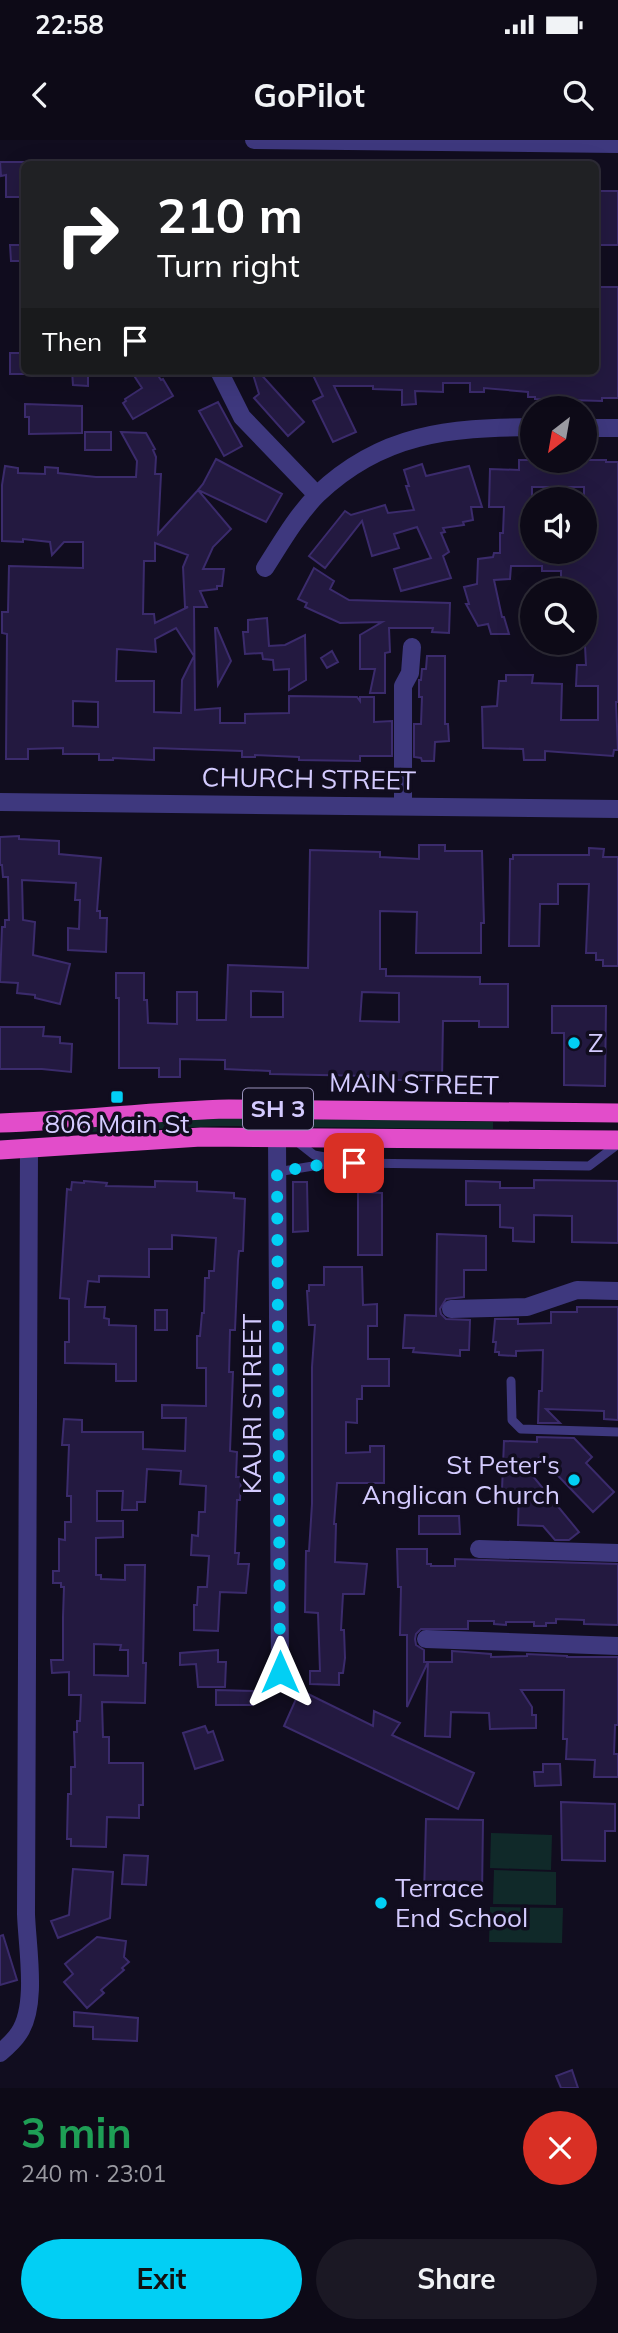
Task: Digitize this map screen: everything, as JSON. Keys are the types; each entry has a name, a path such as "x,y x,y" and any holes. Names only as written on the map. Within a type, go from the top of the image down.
{"highway":[{"name":"MAIN STREET","path":"0,1123 229,1109 618,1113"},
{"name":"MAIN STREET","path":"0,1150 142,1140 284,1136 618,1142"}],"street":[{"path":"254,140 618,144"},
{"path":"221,375 242,417 317,495"},
{"path":"265,568 290,529 317,495 338,477 373,454 404,440 438,432 520,427"},
{"path":"597,428 618,428"},
{"path":"403,806 403,686 410,673 412,647"},
{"name":"CHURCH STREET","path":"0,802 618,809"},
{"name":"KAURI STREET","path":"280,1672 277,1172 284,1136"},
{"path":"0,2053 19,2034 27,2014 29,1982 29,1150"},
{"path":"451,1309 527,1307 577,1290 618,1291"},
{"path":"479,1549 618,1553"},
{"path":"426,1639 618,1646"}],"lane":[{"path":"284,1136 314,1155 354,1163"},
{"path":"277,1172 354,1163 589,1166 618,1142"},
{"path":"512,1381 512,1420 521,1429 618,1432"}],"green space":[{"path":"289,1118 289,1126 222,1126 46,1134 46,1131 129,1123"},
{"path":"294,1118 493,1122 493,1129 294,1127"},
{"path":"491,1833 552,1835 551,1870 490,1868"},
{"path":"494,1870 556,1872 556,1905 493,1904"},
{"path":"490,1907 563,1908 562,1943 489,1942"}],"building":[{"path":"0,162 21,162 21,197 6,197 6,175 1,176"},
{"path":"599,191 618,191 618,245 599,245"},
{"path":"10,245 21,245 21,261 11,261"},
{"path":"599,287 618,287 618,398 602,398 602,401 597,401 597,396 528,396 528,392 484,388 484,392 470,392 470,383 443,383 443,392 415,391 416,404 402,405 402,390 373,389 373,386 334,386 356,432 333,442 313,401 323,396 313,375 599,375"},
{"path":"10,353 21,353 21,374 10,374"},
{"path":"72,375 88,375 88,386 73,385"},
{"path":"134,375 158,375 173,396 133,419 123,403 142,388"},
{"path":"253,375 262,375 304,422 288,436 254,398 259,394"},
{"path":"218,402 242,446 224,456 199,411"},
{"path":"25,404 82,406 82,433 29,434 29,417 25,417"},
{"path":"85,432 111,432 111,450 85,450"},
{"path":"121,432 146,433 155,449 155,474 161,474 158,534 198,490 231,529 213,547 203,569 224,569 222,586 200,591 207,607 194,607 195,710 220,708 220,723 245,723 245,714 289,713 289,696 357,697 360,701 360,697 374,697 374,722 392,721 392,756 360,756 360,761 299,760 299,757 242,757 242,751 154,748 154,760 99,760 99,754 63,754 63,748 28,749 28,759 6,759 7,634 2,633 2,612 8,612 9,566 83,568 83,542 64,542 52,555 50,542 23,539 23,542 2,541 2,485 5,466 18,468 18,473 45,474 45,467 58,468 58,473 136,477 137,461","holes":["155,543 188,555 183,567 185,607 188,607 155,623 154,614 143,614 144,561 155,561","176,628 194,656 182,680 181,713 154,712 154,681 116,681 117,649 156,652 155,639","73,701 98,702 98,727 73,726"]},
{"path":"216,459 282,494 266,522 198,490"},
{"path":"520,460 520,473 597,473 597,460 618,462 618,750 614,750 613,756 545,751 545,760 524,760 523,749 483,748 482,707 497,706 499,681 506,681 506,675 533,675 532,683 562,684 561,720 598,720 598,686 576,686 577,665 586,665 585,655 597,655 597,578 561,578 561,571 542,571 542,566 511,566 510,579 494,580 502,617 509,634 491,634 488,624 478,626 466,604 469,604 464,587 477,584 478,559 500,553 504,507 489,507 490,469 519,470"},
{"path":"422,464 426,476 469,466 482,507 471,507 473,520 463,522 464,525 443,528 445,532 441,533 449,552 443,556 451,578 401,591 394,569 431,558 417,527 394,534 399,548 372,556 362,521 325,568 309,556 345,511 351,515 385,505 388,513 414,510 404,470"},
{"path":"314,568 334,581 330,589 349,600 450,603 449,633 432,632 433,628 389,628 390,652 385,653 385,693 370,693 375,669 360,669 360,635 382,622 340,623 305,607 307,603 298,599"},
{"path":"267,618 269,646 285,645 305,635 306,680 289,690 289,669 274,670 273,660 263,659 262,653 245,654 243,632 248,632 248,620"},
{"path":"215,628 231,661 218,685"},
{"path":"332,651 338,662 327,668 321,658"},
{"path":"427,656 445,656 445,724 448,724 449,741 435,742 434,761 422,761 421,758 414,757 414,724 421,724 422,697 419,697 419,680 422,669 426,669"},
{"path":"19,836 19,839 59,841 59,854 101,858 97,911 100,911 100,918 107,918 106,952 68,950 68,928 79,929 80,900 75,900 76,883 22,880 23,920 35,922 33,955 70,964 60,1004 35,998 35,995 17,993 18,983 0,982 2,927 5,927 5,920 9,920 8,877 3,877 0,865 0,837"},
{"path":"419,845 445,845 445,851 482,851 484,923 481,923 481,953 416,953 417,912 380,911 380,969 386,969 386,976 480,977 480,984 508,984 508,1027 479,1027 479,1021 443,1021 442,1080 270,1074 270,1071 225,1069 225,1060 180,1059 180,1077 159,1077 159,1068 119,1068 119,998 116,998 116,973 144,973 144,1000 147,1000 148,1023 177,1024 177,992 197,992 197,1020 226,1020 228,965 308,968 310,850 380,852 380,857 419,859","holes":["251,991 283,992 283,1017 251,1017","362,992 399,993 399,1022 360,1021"]},
{"path":"589,848 604,849 603,857 618,857 618,966 603,966 603,960 596,960 596,953 586,953 589,884 558,884 558,904 540,904 539,946 509,946 510,859 513,859 513,855 589,855"},
{"path":"552,1006 606,1006 605,1086 564,1085 564,1033 552,1033"},
{"path":"0,1027 44,1027 43,1036 60,1037 60,1043 72,1044 71,1072 0,1069"},
{"path":"534,1180 618,1181 618,1243 572,1242 572,1216 534,1215 534,1242 513,1241 513,1228 500,1227 500,1205 466,1205 466,1181 500,1182 500,1188 534,1188"},
{"path":"155,1181 197,1182 197,1191 234,1193 234,1198 245,1199 243,1251 239,1251 238,1260 235,1330 230,1330 229,1372 233,1372 230,1451 237,1452 236,1477 241,1477 240,1500 237,1500 235,1553 239,1553 238,1564 249,1564 246,1593 220,1592 218,1631 194,1630 194,1605 197,1605 198,1587 207,1587 209,1556 191,1555 192,1535 198,1536 199,1512 205,1512 206,1486 180,1484 181,1471 147,1469 145,1502 137,1502 137,1510 122,1510 123,1491 97,1491 97,1521 123,1521 123,1537 96,1538 96,1575 101,1575 101,1579 125,1580 125,1565 145,1565 145,1703 102,1702 103,1737 109,1737 109,1763 143,1763 143,1805 139,1805 139,1818 107,1817 106,1847 71,1846 71,1839 67,1839 71,1767 75,1767 74,1732 77,1732 77,1721 80,1721 81,1695 69,1695 69,1672 52,1673 51,1660 63,1660 64,1587 61,1587 61,1583 53,1583 53,1571 59,1571 59,1539 65,1540 65,1522 71,1522 71,1496 67,1496 69,1445 62,1445 64,1419 82,1420 82,1432 143,1432 143,1449 185,1451 186,1418 162,1418 162,1405 206,1406 206,1368 197,1368 197,1336 200,1336 204,1313 205,1278 209,1278 209,1271 214,1271 216,1238 172,1235 172,1249 149,1249 149,1277 99,1276 99,1282 88,1281 85,1307 105,1307 104,1318 109,1319 109,1325 136,1326 136,1381 116,1381 116,1364 65,1363 65,1342 69,1342 69,1299 60,1298 67,1189 71,1190 72,1182 155,1187","holes":["94,1644 121,1645 120,1650 128,1650 128,1676 94,1675"]},
{"path":"293,1182 307,1182 308,1231 293,1232"},
{"path":"358,1192 382,1193 382,1255 358,1255"},
{"path":"437,1234 486,1236 486,1270 464,1270 464,1297 446,1299 440,1309 446,1319 470,1320 469,1350 460,1350 460,1356 413,1352 414,1348 403,1348 405,1315 436,1316"},
{"path":"324,1267 362,1267 363,1305 377,1304 377,1326 368,1326 368,1359 389,1359 389,1386 362,1386 362,1399 357,1399 357,1423 346,1422 346,1453 370,1452 370,1446 384,1446 384,1483 337,1483 335,1562 367,1564 364,1594 343,1594 341,1630 344,1630 345,1658 343,1673 339,1673 339,1685 310,1684 310,1671 320,1671 318,1613 305,1612 306,1551 309,1551 312,1504 312,1367 315,1325 309,1325 307,1291 309,1285 324,1285"},
{"path":"577,1307 618,1307 618,1420 604,1419 604,1411 546,1409 560,1423 538,1423 543,1350 516,1351 516,1356 499,1355 499,1352 495,1352 496,1342 493,1342 495,1319 518,1319 518,1324 551,1323 551,1312 577,1312"},
{"path":"155,1310 167,1310 167,1330 155,1330"},
{"path":"537,1437 574,1438 592,1457 586,1463 614,1492 593,1512 540,1457 527,1469 579,1532 569,1540 555,1540 543,1526 518,1525 519,1490 502,1490 504,1441 537,1442"},
{"path":"419,1516 459,1516 460,1534 419,1534"},
{"path":"397,1549 427,1549 427,1564 431,1566 455,1566 455,1559 618,1564 618,1625 584,1624 584,1620 556,1619 556,1623 546,1623 546,1626 534,1626 534,1622 506,1622 506,1625 494,1624 494,1621 468,1621 468,1629 421,1629 416,1634 416,1645 424,1650 424,1662 428,1662 407,1707 407,1635 400,1635 401,1587 398,1587"},
{"path":"218,1650 218,1662 226,1662 225,1687 198,1687 196,1664 180,1665 180,1653"},
{"path":"452,1651 491,1654 491,1657 527,1654 618,1657 618,1725 615,1725 614,1754 618,1754 618,1777 594,1777 595,1760 566,1759 567,1739 563,1739 564,1690 521,1690 532,1707 532,1715 536,1715 536,1728 490,1729 489,1713 451,1712 450,1737 425,1736 428,1662 452,1662"},
{"path":"216,1690 253,1691 252,1705 216,1705"},
{"path":"300,1690 373,1726 374,1711 400,1723 392,1735 474,1773 458,1809 284,1726"},
{"path":"205,1726 208,1733 213,1731 223,1760 195,1769 183,1733"},
{"path":"543,1764 560,1764 561,1785 535,1786 534,1772 543,1772"},
{"path":"561,1802 615,1804 615,1831 605,1831 605,1861 562,1860"},
{"path":"426,1819 483,1820 482,1896 424,1895"},
{"path":"124,1855 148,1856 146,1885 122,1884"},
{"path":"73,1869 113,1872 110,1918 58,1938 51,1921 69,1915"},
{"path":"3,1935 17,1980 0,1985 0,1936"},
{"path":"97,1937 126,1941 124,1957 129,1962 122,1968 124,1970 101,1990 104,1993 87,2008 64,1982 73,1974 65,1964"},
{"path":"74,2012 138,2018 137,2041 93,2039 93,2027 74,2026"},
{"path":"572,2070 578,2088 561,2088 556,2076"}],"place":[{"name":"Z","path":"574,1043"},
{"name":"806 Main St","path":"117,1097"},
{"name":"St Peter's Anglican Church","path":"574,1480"},
{"name":"Terrace End School","path":"381,1903"}],"route":[{"path":"280,1672 277,1172 354,1163"}]}
